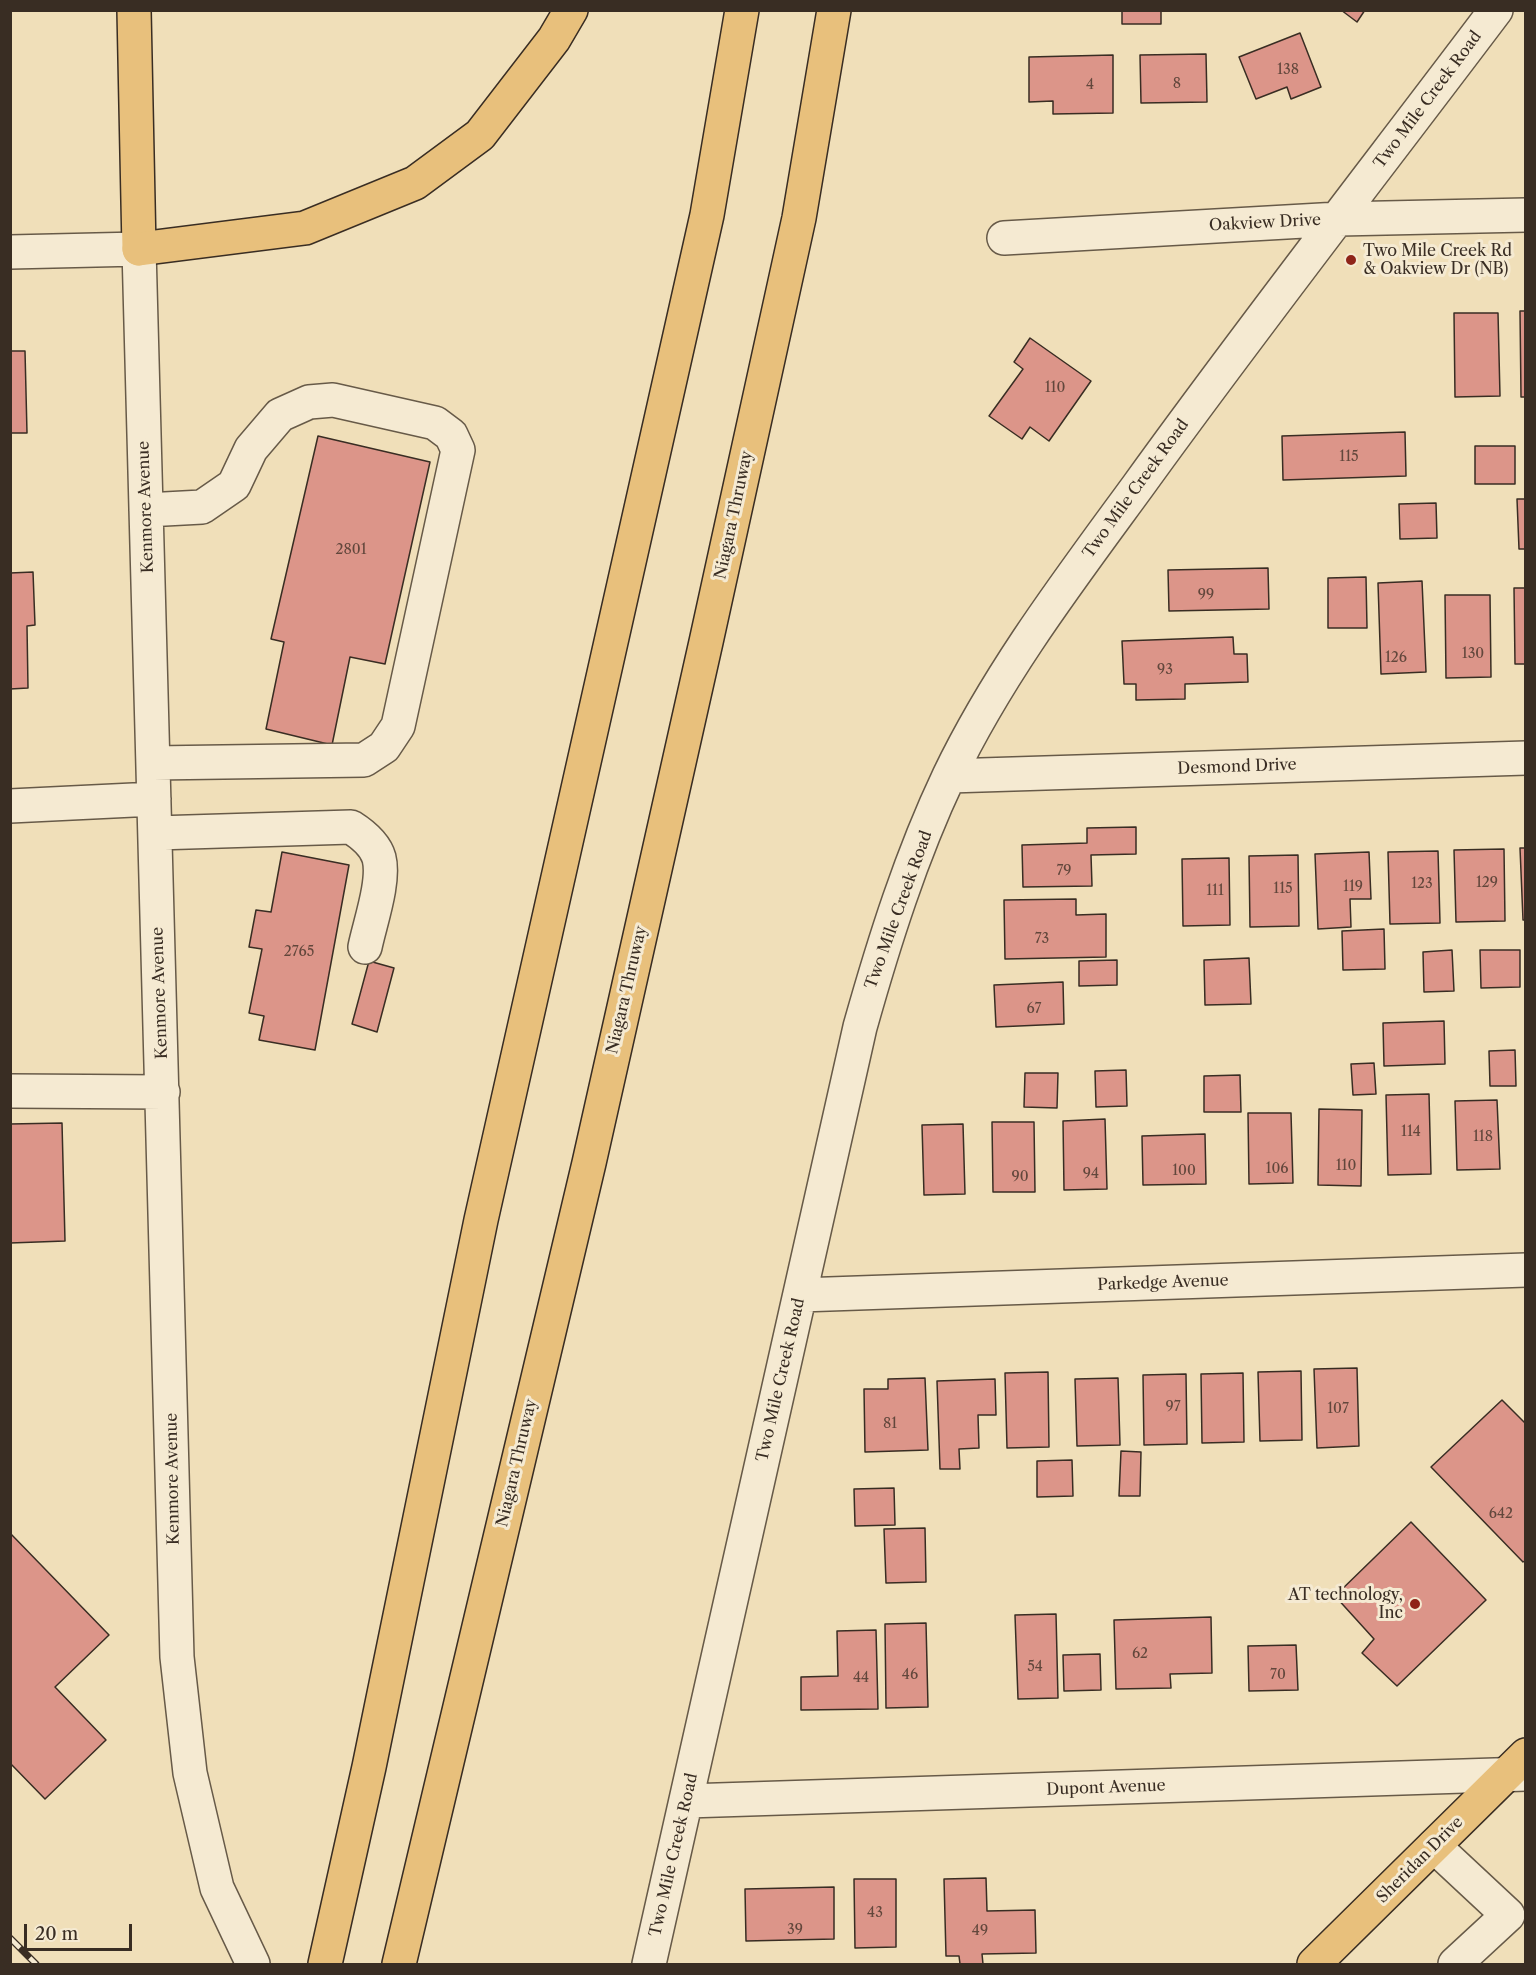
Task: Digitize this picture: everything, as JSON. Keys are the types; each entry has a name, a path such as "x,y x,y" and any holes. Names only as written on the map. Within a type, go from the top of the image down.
{"main road":[{"name":"Kenmore Avenue","path":"134,10 139,249"},
{"path":"139,249 305,228 415,183 480,135 554,39 571,10"},
{"path":"325,1965 369,1767 481,1220 707,215 742,10"},
{"name":"Niagara Thruway","path":"399,1965 591,1151 703,654 799,218 834,10"},
{"name":"Sheridan Drive","path":"1314,1965 1434,1846 1519,1768"}],"street":[{"name":"Two Mile Creek Road","path":"650,1965 860,1028 882,948 949,776 995,691 1052,605 1218,376 1496,10"},
{"name":"Oakview Drive","path":"1004,237 1339,219 1526,215"},
{"path":"10,252 139,249"},
{"name":"Kenmore Avenue","path":"139,249 177,1657 190,1773 217,1888 253,1965"},
{"path":"146,510 202,507 234,485 251,448 280,416 309,402 333,400 435,423 451,435 458,450 398,726 384,747 364,760 153,763"},
{"name":"Desmond Drive","path":"949,776 1526,758"},
{"path":"10,806 154,799"},
{"path":"156,833 351,827 367,838 379,857 379,882 365,947"},
{"path":"10,1091 163,1092"},
{"name":"Parkedge Avenue","path":"800,1295 1526,1270"},
{"name":"Dupont Avenue","path":"687,1801 1519,1768"},
{"path":"1434,1846 1517,1924 1455,1965"}],"building":[{"path":"1122,10 1161,10 1161,24 1122,24"},
{"path":"1341,10 1365,10 1357,22"},
{"path":"1300,33 1321,87 1291,99 1287,87 1256,99 1239,57"},
{"path":"1206,54 1207,102 1141,103 1140,55"},
{"path":"1113,55 1113,113 1053,114 1053,101 1029,102 1029,57"},
{"path":"1520,311 1526,311 1526,397 1521,397"},
{"path":"1454,313 1498,313 1500,396 1455,397"},
{"path":"1030,338 1091,381 1049,441 1030,427 1022,439 989,416 1023,369 1014,362"},
{"path":"10,351 25,351 27,433 10,433"},
{"path":"1405,432 1406,476 1283,480 1282,436"},
{"path":"318,436 430,462 385,664 350,657 332,745 266,729 284,642 271,639"},
{"path":"1475,446 1515,446 1515,484 1475,484"},
{"path":"1517,499 1526,499 1526,549 1519,549"},
{"path":"1436,503 1437,538 1400,539 1399,504"},
{"path":"1268,568 1269,609 1169,611 1168,570"},
{"path":"33,572 35,625 27,626 28,688 10,689 10,573"},
{"path":"1366,577 1367,628 1328,628 1328,578"},
{"path":"1422,581 1426,672 1381,674 1378,583"},
{"path":"1514,588 1526,588 1526,664 1515,664"},
{"path":"1445,595 1490,595 1491,677 1446,678"},
{"path":"1233,637 1234,654 1247,654 1248,682 1185,684 1185,699 1136,700 1136,684 1124,684 1122,641"},
{"path":"1136,827 1136,854 1091,855 1092,886 1023,887 1022,845 1087,843 1087,828"},
{"path":"1520,848 1526,848 1526,920 1523,920"},
{"path":"1504,849 1505,921 1456,922 1454,850"},
{"path":"1438,851 1440,923 1390,924 1388,852"},
{"path":"282,852 349,865 315,1050 259,1040 264,1016 249,1013 262,949 249,947 256,910 271,912"},
{"path":"1369,852 1371,899 1350,899 1351,927 1318,929 1315,854"},
{"path":"1298,855 1299,926 1250,927 1249,856"},
{"path":"1229,858 1230,925 1183,926 1182,859"},
{"path":"1076,899 1076,915 1106,914 1106,957 1005,959 1004,900"},
{"path":"1384,929 1385,969 1343,970 1342,931"},
{"path":"1452,950 1454,991 1424,992 1423,952"},
{"path":"1480,950 1520,950 1520,987 1481,988"},
{"path":"1249,958 1251,1004 1205,1005 1204,960"},
{"path":"1117,960 1117,985 1079,986 1079,961"},
{"path":"369,961 394,968 377,1032 352,1024"},
{"path":"1063,982 1064,1024 996,1027 994,985"},
{"path":"1444,1021 1445,1064 1384,1066 1383,1023"},
{"path":"1515,1050 1516,1086 1490,1086 1489,1051"},
{"path":"1374,1063 1376,1094 1353,1095 1351,1064"},
{"path":"1126,1070 1127,1106 1096,1107 1095,1071"},
{"path":"1025,1073 1058,1073 1057,1108 1024,1107"},
{"path":"1240,1075 1241,1112 1204,1112 1204,1076"},
{"path":"1429,1094 1431,1174 1388,1175 1386,1095"},
{"path":"1497,1100 1500,1169 1457,1170 1455,1101"},
{"path":"1319,1109 1362,1110 1361,1186 1318,1185"},
{"path":"1248,1113 1291,1113 1293,1183 1249,1184"},
{"path":"1105,1119 1107,1189 1064,1190 1063,1121"},
{"path":"992,1122 1034,1122 1035,1192 993,1192"},
{"path":"62,1123 65,1241 10,1243 10,1124"},
{"path":"963,1124 965,1194 924,1195 922,1125"},
{"path":"1205,1134 1206,1184 1143,1185 1142,1136"},
{"path":"1357,1368 1359,1446 1317,1448 1314,1369"},
{"path":"1301,1371 1302,1440 1260,1441 1258,1372"},
{"path":"1048,1372 1049,1447 1007,1448 1005,1373"},
{"path":"1243,1373 1244,1442 1202,1443 1201,1374"},
{"path":"1186,1374 1187,1444 1144,1445 1143,1375"},
{"path":"925,1378 928,1450 865,1452 864,1389 888,1389 888,1379"},
{"path":"1118,1378 1120,1445 1077,1446 1075,1379"},
{"path":"995,1379 996,1415 978,1415 979,1448 959,1449 960,1469 940,1469 937,1381"},
{"path":"1502,1400 1526,1424 1526,1560 1523,1562 1431,1467"},
{"path":"1121,1451 1141,1452 1140,1496 1119,1496"},
{"path":"1072,1460 1073,1496 1037,1497 1037,1461"},
{"path":"894,1488 895,1525 855,1526 854,1489"},
{"path":"1411,1522 1486,1600 1397,1686 1362,1653 1374,1639 1335,1596"},
{"path":"925,1528 926,1582 886,1583 884,1529"},
{"path":"10,1533 109,1635 55,1687 106,1740 45,1799 10,1763"},
{"path":"1056,1614 1058,1698 1018,1699 1015,1615"},
{"path":"1211,1617 1212,1673 1170,1674 1171,1688 1116,1689 1114,1620"},
{"path":"926,1623 928,1707 886,1708 885,1624"},
{"path":"876,1630 878,1709 801,1710 801,1677 838,1676 837,1631"},
{"path":"1296,1645 1298,1690 1249,1691 1248,1646"},
{"path":"1100,1654 1101,1690 1064,1691 1063,1655"},
{"path":"986,1878 987,1911 1035,1910 1036,1953 982,1954 983,1964 960,1964 959,1956 946,1956 944,1879"},
{"path":"854,1879 896,1879 896,1947 855,1948"},
{"path":"834,1887 834,1939 746,1941 745,1889"}],"railway":[{"path":"10,1938 36,1964"}],"place":[{"name":"Two Mile Creek Rd & Oakview Dr (NB)","path":"1351,260"},
{"name":"AT technology, Inc","path":"1415,1604"}]}
